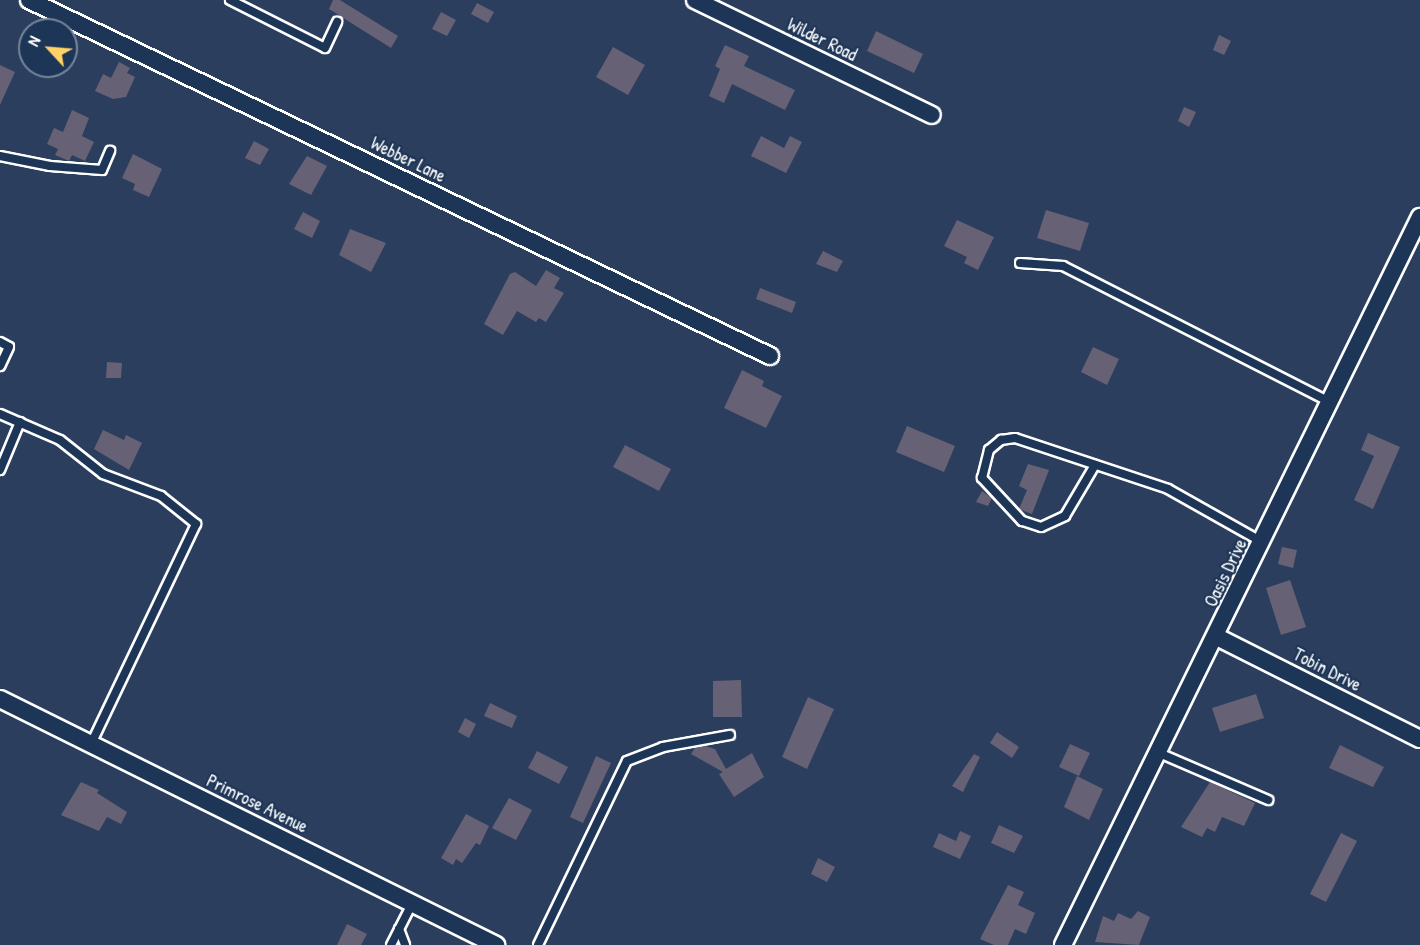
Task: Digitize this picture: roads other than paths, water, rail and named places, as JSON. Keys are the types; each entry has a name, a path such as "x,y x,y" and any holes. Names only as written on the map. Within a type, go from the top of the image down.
{"street":[{"name":"Webber Lane","path":"29,0 770,356"},
{"name":"Wilder Road","path":"695,0 932,115"},
{"name":"Oasis Drive","path":"1063,945 1217,637 1420,217"},
{"name":"Tobin Drive","path":"1217,637 1420,739"},
{"name":"Primrose Avenue","path":"0,699 496,945"}],"lane":[{"path":"230,0 325,48 337,22"},
{"path":"0,156 50,166 102,170 110,151"},
{"path":"1020,262 1063,266 1330,402"},
{"path":"0,342 9,346 0,366"},
{"path":"0,414 60,440 103,474 161,496 196,524 91,744"},
{"path":"0,470 20,422"},
{"path":"1095,465 1065,516 1041,527 1022,521 982,478 989,450 1001,440 1015,438 1168,489 1263,542"},
{"path":"538,945 627,761 663,747 730,735"},
{"path":"1159,753 1268,800"},
{"path":"391,945 412,904"},
{"path":"399,930 405,945"}]}
